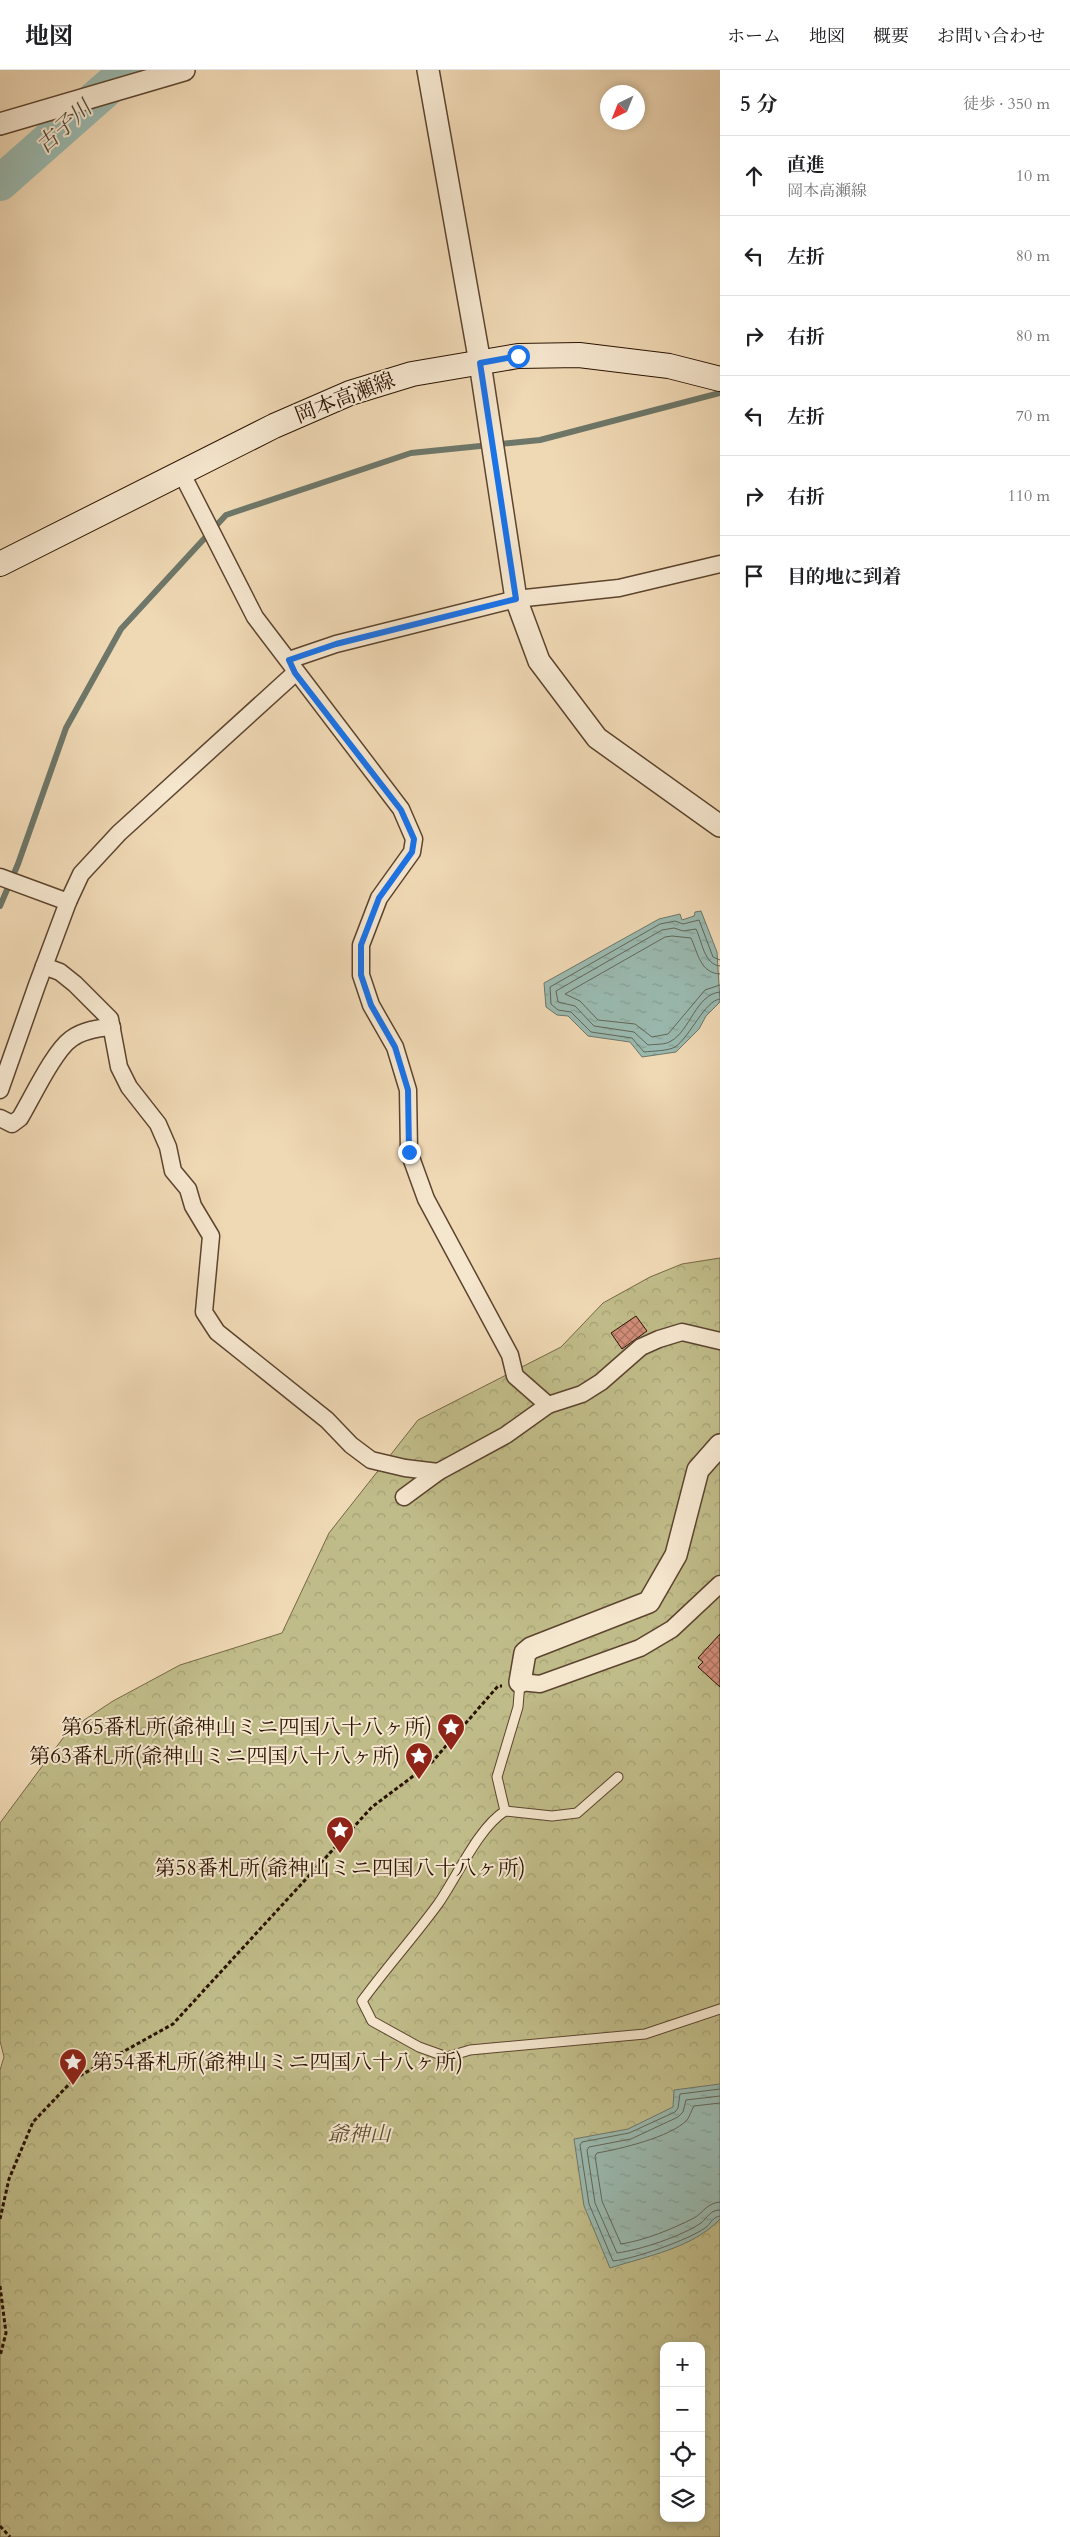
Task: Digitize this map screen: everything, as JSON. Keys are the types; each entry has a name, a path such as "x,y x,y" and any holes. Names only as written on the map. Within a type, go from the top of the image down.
{"main road":[{"name":"岡本高瀬線","path":"0,564 274,426 350,393 412,374 518,356 578,355 669,366 720,379"}],"street":[{"path":"8,122 184,70"},
{"path":"428,70 480,363 516,599 539,660 596,738 720,826"},
{"path":"181,472 255,617 401,810 414,839 412,852 379,898 361,945 361,975 371,1005 395,1047 408,1090 409,1152 426,1199 510,1355 515,1376 548,1405"},
{"path":"0,1090 68,902 82,874 120,833 292,667 336,644 516,599 619,588 720,564"},
{"path":"0,877 68,902"},
{"path":"44,966 60,972 75,984 110,1019 119,1067 129,1087 158,1124 168,1147 173,1171 188,1189 193,1206 211,1236 204,1312 217,1332 327,1420 351,1445 371,1460 405,1468 438,1472"},
{"path":"0,1118 12,1124 20,1118 59,1053 71,1039 93,1029 112,1026"},
{"path":"404,1497 438,1472 506,1435 548,1405 582,1394 601,1382 641,1347 682,1332 720,1341"},
{"path":"720,1445 698,1470 676,1555 649,1602 530,1648 525,1653 520,1682 540,1684 640,1648 672,1629 720,1584"}],"lane":[{"path":"505,1810 497,1777 518,1707 520,1682"},
{"path":"618,1776 577,1813 552,1816 505,1810 493,1818 458,1869 439,1902 362,2001 372,2021 419,2047 447,2057 470,2050 645,2034 720,2009"}],"path":[{"path":"0,2220 9,2179 33,2122 74,2079 173,2024 372,1808 432,1762 498,1686 520,1682"},
{"path":"0,2286 6,2333 0,2356"},
{"path":"0,2526 10,2537"}],"green space":[{"name":"爺神山","path":"720,1258 720,2537 0,2537 0,2070 4,2057 0,2041 0,1823 69,1730 113,1701 180,1665 282,1633 329,1533 418,1420 561,1347 603,1303 650,1277 682,1264"}],"water":[{"path":"701,911 717,952 720,1002 706,1016 699,1029 676,1052 642,1057 630,1042 588,1036 568,1016 557,1015 546,1007 544,983 659,919 680,914 682,920 694,916 695,912"},
{"path":"720,2084 720,2219 709,2229 683,2244 610,2268 584,2206 574,2139 628,2129 673,2107 674,2090"}],"building":[{"path":"636,1316 647,1331 622,1349 611,1333"},
{"path":"720,1634 720,1687 698,1667 703,1662 698,1658"}],"waterway":[{"name":"古子川","path":"0,183 128,70"},
{"path":"0,906 18,864 66,728 121,629 226,515 411,453 540,440 720,393"}],"place":[{"name":"第65番札所(爺神山ミニ四国八十八ヶ所)","path":"451,1751"},
{"name":"第63番札所(爺神山ミニ四国八十八ヶ所)","path":"419,1780"},
{"name":"第58番札所(爺神山ミニ四国八十八ヶ所)","path":"340,1854"},
{"name":"第54番札所(爺神山ミニ四国八十八ヶ所)","path":"73,2086"}],"route":[{"path":"409,1152 408,1090 395,1047 371,1005 361,975 361,945 379,898 412,852 414,839 401,810 317,698 295,673 289,660 317,649 516,599 480,363 518,356"}]}
